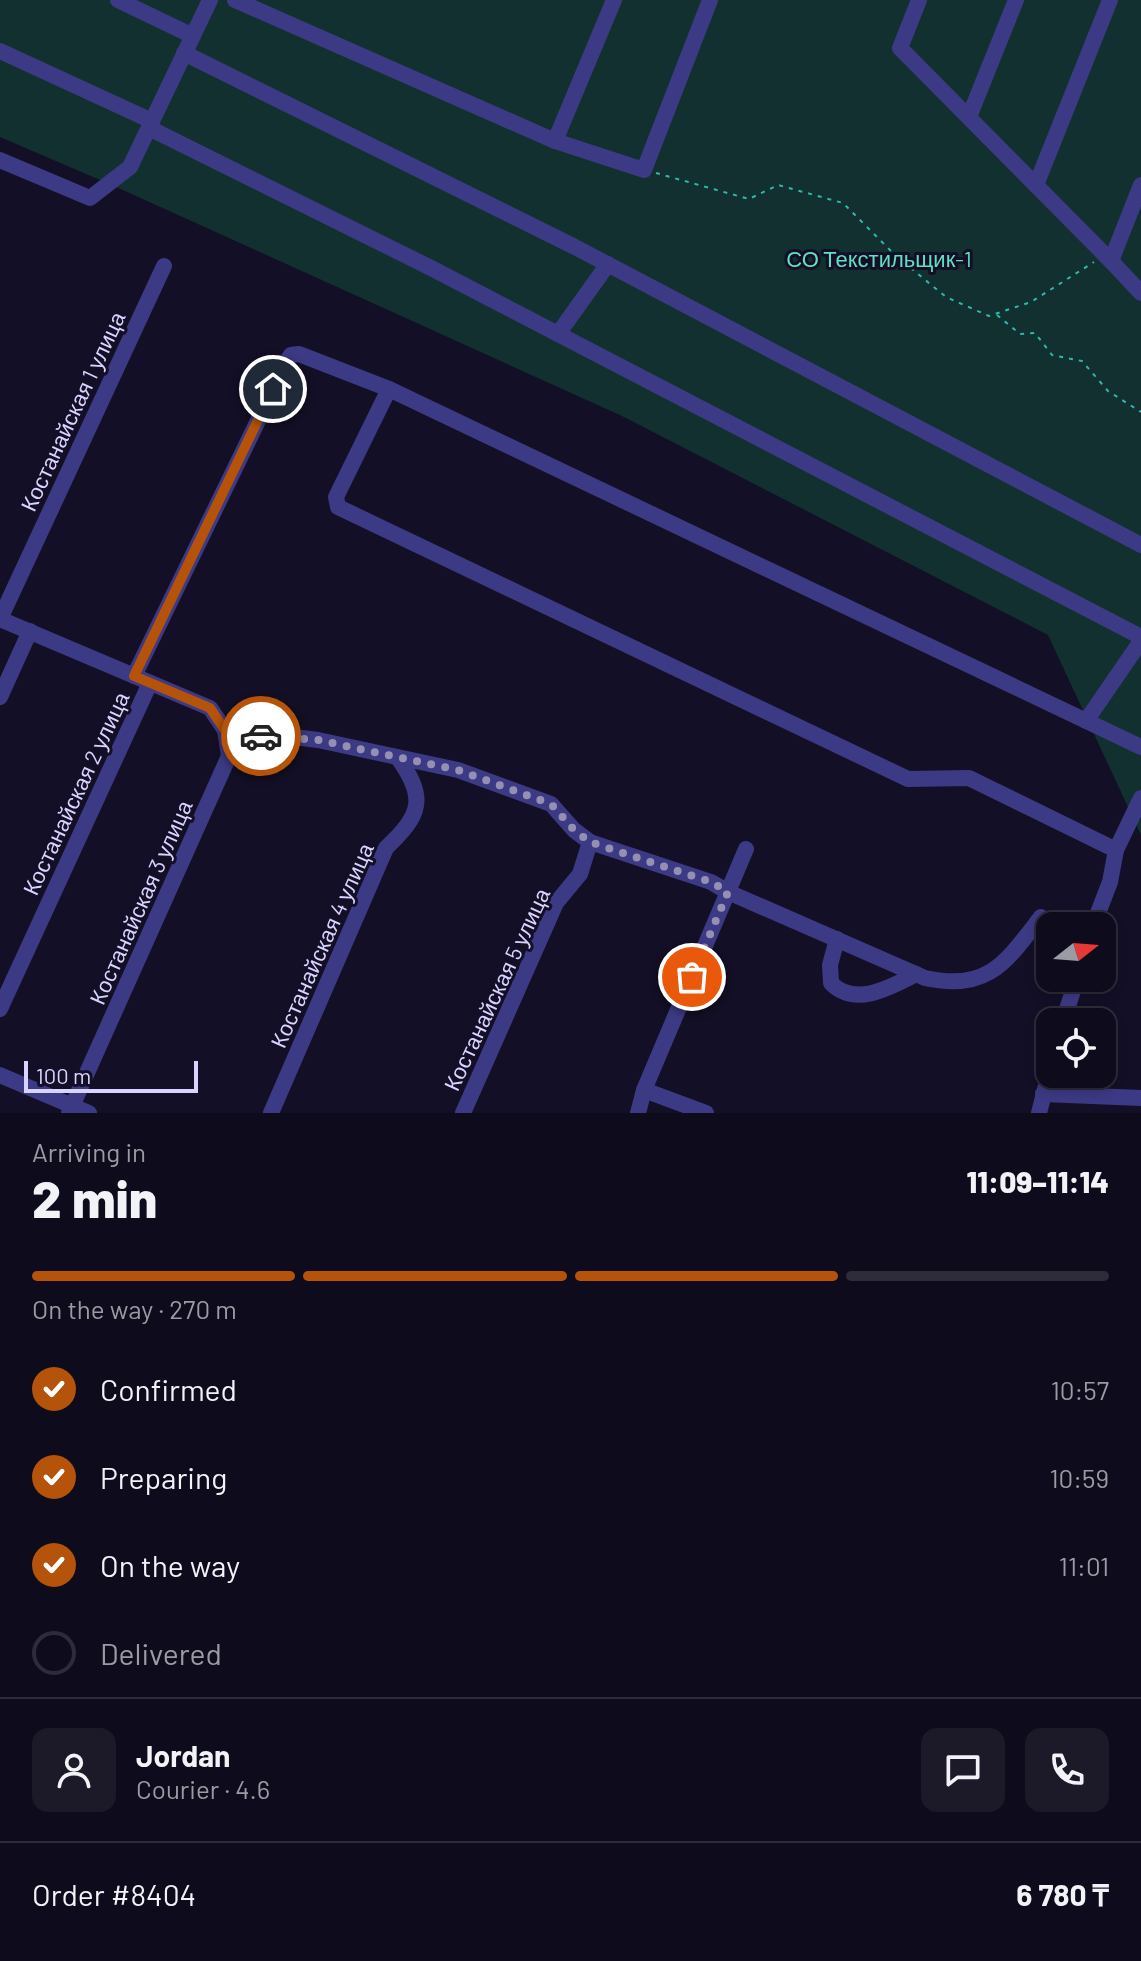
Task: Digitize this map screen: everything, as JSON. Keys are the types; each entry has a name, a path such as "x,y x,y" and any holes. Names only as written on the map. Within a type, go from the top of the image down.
{"street":[{"path":"118,0 193,36"},
{"path":"0,160 90,198 130,167 210,0"},
{"path":"235,0 555,141 644,170 710,0"},
{"path":"555,141 614,0"},
{"path":"919,0 900,48 1141,293"},
{"path":"969,117 1016,0"},
{"path":"1036,185 1110,0"},
{"path":"0,51 151,124 1141,639 1086,721"},
{"path":"184,53 608,264 1141,545"},
{"path":"1107,258 1141,185"},
{"path":"558,334 608,264"},
{"name":"Костанайская 1 улица","path":"0,619 164,266"},
{"name":"Костанайская 2 улица","path":"0,1009 142,679 287,361 291,355 299,354 389,389"},
{"path":"1116,850 969,778 908,779 338,507 336,497 389,389 1141,747"},
{"path":"0,619 210,708 225,730 244,736 278,735 318,740 458,770 551,804 574,830 590,842 711,882 916,974 948,983 974,981 1007,961 1036,923"},
{"path":"0,697 30,631"},
{"name":"Костанайская 3 улица","path":"70,1109 229,756 225,730"},
{"name":"Костанайская 4 улица","path":"271,1113 386,848 412,819 419,801 415,785 398,758"},
{"path":"1098,912 1110,882 1116,850 1141,798"},
{"name":"Костанайская 5 улица","path":"463,1113 556,903 580,874 590,842"},
{"path":"638,1113 644,1090 746,849"},
{"path":"837,939 830,965 831,983 839,991 855,995 882,991 916,974"},
{"path":"0,1075 70,1109 89,1113"},
{"path":"1039,1113 1045,1088"},
{"path":"644,1090 706,1113"},
{"path":"1043,1094 1141,1098"}],"path":[{"path":"644,170 749,199 778,185 843,203 896,256 946,297 989,316 1031,302 1107,258"},
{"path":"996,314 1020,334 1035,333 1052,355 1082,361 1108,391 1141,412"}],"green space":[{"name":"СО Текстильщик-1","path":"0,0 1141,0 1141,835 1048,635 622,416 0,137"}],"way so far":[{"path":"261,736 318,740 458,770 551,804 574,830 590,842 711,882 728,892 692,977"}],"route":[{"path":"261,736 244,736 225,730 210,708 134,676 273,389"}]}
